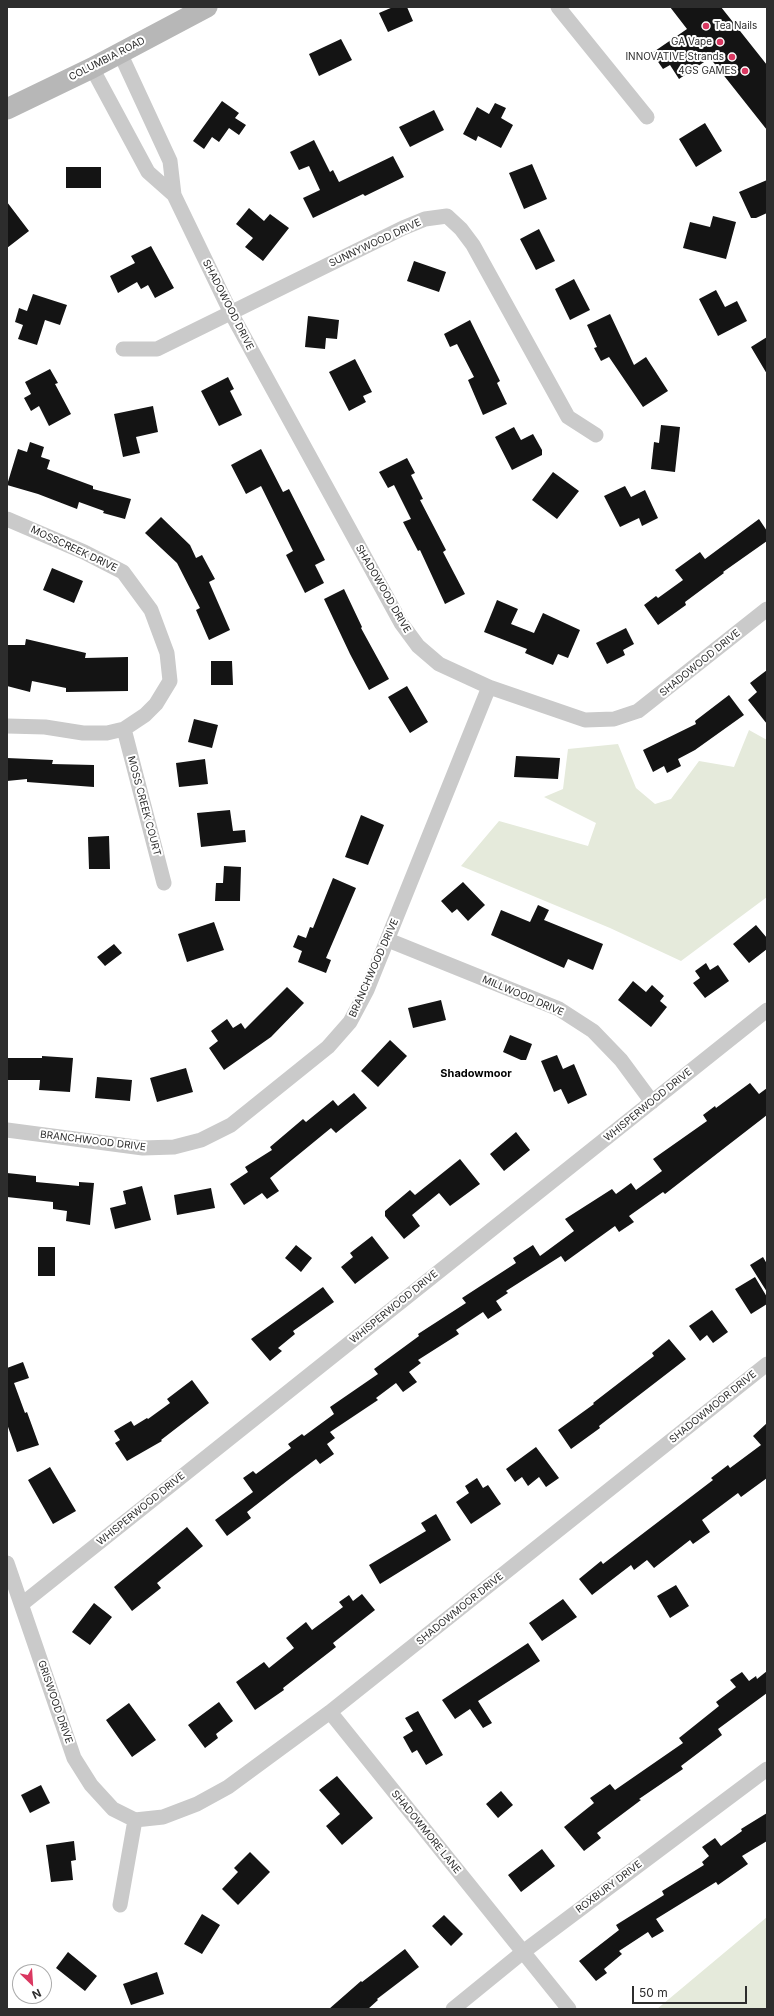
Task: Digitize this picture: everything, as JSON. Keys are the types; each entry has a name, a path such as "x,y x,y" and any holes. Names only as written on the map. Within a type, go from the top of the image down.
{"main road":[{"name":"COLUMBIA ROAD","path":"7,109 92,68 207,7"}],"street":[{"path":"558,7 647,117"},
{"name":"SHADOWOOD DRIVE","path":"120,53 170,161 174,196 231,313 401,623 418,646 440,664 489,687 585,720 614,719 638,711 767,609"},
{"name":"SHADOWOOD DRIVE","path":"92,68 148,172 174,196"},
{"name":"SUNNYWOOD DRIVE","path":"123,349 157,349 403,228 425,219 447,216 461,229 473,245 568,417 596,436"},
{"name":"MOSSCREEK DRIVE","path":"7,519 84,552 123,572 151,610 167,652 170,681 156,704 145,715 124,729 107,733 83,733 45,727 7,726"},
{"name":"BRANCHWOOD DRIVE","path":"7,1130 143,1148 174,1147 201,1140 231,1125 299,1072 328,1047 350,1022 367,990 489,687"},
{"name":"MOSS CREEK COURT","path":"124,729 164,883"},
{"name":"MILLWOOD DRIVE","path":"388,940 559,1009 593,1031 622,1060 652,1102"},
{"name":"WHISPERWOOD DRIVE","path":"22,1604 767,1010"},
{"name":"SHADOWMOOR DRIVE","path":"135,1820 163,1816 197,1804 228,1787 330,1712 767,1364"},
{"name":"GRISWOOD DRIVE","path":"7,1563 74,1758 91,1785 113,1809 135,1820"},
{"name":"SHADOWMORE LANE","path":"330,1712 569,2009"},
{"name":"ROXBURY DRIVE","path":"453,2009 523,1952 767,1769"},
{"path":"120,1905 135,1820"}],"shaded area":[{"path":"749,730 767,740 767,897 681,961 610,928 461,866 499,821 588,846 596,823 544,797 563,789 568,749 618,744 636,788 655,804 671,799 699,761 734,767"},
{"path":"767,1917 767,2009 657,2009"}],"building":[{"path":"393,7 407,7 413,21 388,32 379,13"},
{"path":"670,7 721,7 767,65 767,130 710,58 679,79 670,65 663,69 652,53 687,29"},
{"path":"341,39 352,60 319,76 309,54"},
{"path":"222,101 239,113 235,118 246,125 239,135 229,128 219,142 212,137 204,149 193,141"},
{"path":"495,103 506,108 501,118 513,125 501,148 478,136 476,141 463,134 477,107 489,114"},
{"path":"434,110 444,130 410,147 399,127"},
{"path":"705,123 722,151 696,167 679,139"},
{"path":"314,140 330,172 333,170 339,182 393,156 404,177 365,196 363,194 313,218 303,198 320,190 309,166 299,170 290,152"},
{"path":"532,164 547,199 524,209 509,173"},
{"path":"66,167 101,167 101,188 66,188"},
{"path":"767,180 767,213 756,218 751,218 739,192"},
{"path":"7,202 29,231 7,248"},
{"path":"249,208 264,221 270,214 289,228 263,261 245,247 253,238 236,224"},
{"path":"713,216 736,222 726,259 683,248 690,222 710,227"},
{"path":"539,229 555,261 536,270 520,239"},
{"path":"151,246 174,288 155,298 148,285 141,289 137,282 118,293 110,276 135,263 131,256"},
{"path":"414,261 446,272 439,292 407,281"},
{"path":"574,279 590,310 570,320 555,289"},
{"path":"716,290 725,307 737,301 747,321 718,336 699,299"},
{"path":"33,294 67,305 60,325 45,320 37,345 18,339 23,325 15,322 19,308 27,311"},
{"path":"610,314 634,365 646,357 668,391 643,407 609,357 601,361 594,348 597,347 587,325"},
{"path":"308,316 339,320 337,339 326,338 325,349 305,347"},
{"path":"470,320 500,381 497,383 507,404 483,415 468,380 474,377 457,344 450,347 444,334"},
{"path":"767,337 767,374 751,347"},
{"path":"355,359 372,392 363,396 366,402 349,411 329,372"},
{"path":"50,369 58,383 55,384 71,414 49,426 39,406 31,411 24,398 31,394 25,382"},
{"path":"228,377 234,389 230,391 242,415 219,426 201,391"},
{"path":"153,406 158,432 136,437 140,453 123,457 114,414"},
{"path":"661,425 680,427 675,472 651,469 654,442 659,443"},
{"path":"514,427 521,440 533,434 542,450 542,455 512,470 495,437"},
{"path":"30,442 44,447 41,457 50,460 47,469 93,486 93,489 131,499 125,519 103,513 104,511 79,502 77,509 38,494 7,485 18,449 27,452"},
{"path":"261,449 283,492 289,489 325,560 315,565 324,583 305,593 286,555 293,551 261,486 246,494 231,465"},
{"path":"407,458 415,473 411,475 423,499 420,500 446,550 443,552 465,594 445,604 420,550 418,551 403,522 411,519 394,485 388,488 379,472"},
{"path":"553,472 579,491 557,519 532,500"},
{"path":"625,486 631,497 645,490 658,518 642,526 639,518 620,527 604,496"},
{"path":"161,517 190,545 196,558 202,555 215,579 209,582 230,630 209,640 196,610 200,608 177,563 145,533"},
{"path":"759,519 767,531 767,541 723,572 724,573 685,602 686,605 658,625 644,605 656,596 658,598 683,580 675,570 700,552 705,559"},
{"path":"52,568 83,581 74,603 43,590"},
{"path":"344,589 362,627 361,628 389,679 369,690 324,599"},
{"path":"497,600 518,609 511,624 534,633 543,613 580,630 568,658 558,654 553,665 525,653 527,649 484,632"},
{"path":"626,628 634,644 623,650 625,655 607,664 596,643"},
{"path":"26,639 86,653 85,658 128,657 128,691 66,692 66,688 32,681 30,692 7,686 7,645 25,645"},
{"path":"211,661 232,661 233,685 211,685"},
{"path":"767,670 767,724 748,700 757,692 750,683"},
{"path":"407,686 428,722 410,733 388,697"},
{"path":"729,695 744,715 695,750 678,759 681,766 667,773 664,766 653,772 643,750 696,724 695,721"},
{"path":"194,719 218,725 212,748 188,742"},
{"path":"516,756 560,758 558,779 514,777"},
{"path":"7,758 53,760 52,764 94,765 94,787 27,782 27,779 7,781"},
{"path":"205,759 208,784 179,787 176,763"},
{"path":"230,810 233,831 245,830 246,842 201,847 197,813"},
{"path":"361,815 384,825 368,865 345,857"},
{"path":"109,836 110,869 89,869 88,837"},
{"path":"224,866 241,867 240,901 215,901 216,883 223,883"},
{"path":"333,878 356,888 326,958 331,960 326,973 298,962 302,951 293,947 298,935 306,938 310,927 313,928"},
{"path":"463,882 485,905 468,921 457,909 452,913 441,901"},
{"path":"538,905 549,910 544,920 603,944 593,970 568,959 564,968 491,935 501,910 530,922"},
{"path":"214,922 224,950 187,962 178,934"},
{"path":"756,925 767,938 767,949 749,963 733,944"},
{"path":"114,944 122,953 105,966 97,957"},
{"path":"706,963 710,970 718,965 729,981 705,998 693,983 700,978 695,971"},
{"path":"633,981 646,992 652,985 664,996 660,1001 667,1007 651,1027 618,1000"},
{"path":"287,987 304,1003 271,1037 224,1070 209,1048 218,1041 211,1031 227,1019 233,1028 241,1023 245,1029"},
{"path":"441,1000 446,1020 413,1028 408,1008"},
{"path":"510,1035 532,1044 526,1060 521,1060 503,1052"},
{"path":"390,1040 407,1056 378,1087 361,1071"},
{"path":"557,1055 563,1069 574,1064 587,1095 568,1104 561,1089 554,1092 541,1061"},
{"path":"42,1056 73,1058 70,1092 39,1090 40,1080 7,1080 7,1058 42,1058"},
{"path":"186,1068 193,1092 157,1102 150,1078"},
{"path":"97,1077 132,1080 130,1101 95,1098"},
{"path":"750,1083 759,1094 767,1088 767,1115 665,1194 663,1192 629,1216 634,1222 619,1232 615,1226 565,1262 561,1256 506,1291 508,1293 496,1301 502,1310 488,1319 483,1312 456,1330 459,1334 418,1360 421,1363 409,1372 417,1382 403,1392 396,1383 376,1398 378,1400 330,1432 335,1438 327,1444 334,1454 320,1464 316,1459 292,1477 247,1512 251,1518 227,1536 215,1520 253,1492 243,1478 253,1471 256,1474 291,1448 288,1444 302,1434 304,1436 334,1414 330,1407 378,1374 374,1369 419,1336 418,1334 466,1303 462,1298 516,1263 513,1258 533,1245 540,1256 574,1231 565,1219 612,1189 616,1194 631,1183 636,1190 662,1171 653,1159 707,1121 703,1115 715,1106 716,1108"},
{"path":"354,1093 367,1108 336,1133 331,1128 270,1178 279,1191 267,1199 262,1193 244,1205 230,1184 248,1172 245,1167 272,1150 270,1147 303,1119 306,1122 333,1100 338,1106"},
{"path":"516,1132 530,1150 504,1171 490,1154"},
{"path":"460,1159 480,1184 450,1206 439,1193 412,1215 420,1226 404,1239 385,1216 385,1211 410,1190 415,1195"},
{"path":"7,1173 36,1176 36,1182 79,1186 79,1182 94,1183 90,1225 66,1221 67,1211 53,1209 53,1202 7,1197"},
{"path":"142,1186 151,1220 115,1229 110,1208 126,1204 123,1191"},
{"path":"211,1188 215,1208 177,1215 174,1195"},
{"path":"372,1236 389,1258 355,1284 341,1267 353,1257 350,1253"},
{"path":"296,1245 312,1258 301,1272 285,1258"},
{"path":"38,1247 55,1247 55,1276 38,1276"},
{"path":"763,1257 767,1264 767,1292 750,1265"},
{"path":"755,1277 767,1297 767,1304 751,1314 735,1289"},
{"path":"323,1287 334,1302 293,1331 295,1334 278,1348 282,1351 270,1361 251,1339"},
{"path":"712,1310 728,1332 713,1343 707,1335 700,1341 689,1326"},
{"path":"669,1339 686,1359 599,1426 600,1428 571,1449 558,1430 594,1404 593,1403 654,1356 652,1353"},
{"path":"23,1362 29,1378 14,1383 25,1413 27,1412 39,1445 17,1452 7,1424 7,1368"},
{"path":"192,1380 209,1403 161,1440 162,1441 127,1461 115,1443 120,1440 114,1431 131,1421 134,1426 147,1418 148,1419 170,1403 167,1399"},
{"path":"767,1423 767,1478 741,1497 738,1493 702,1520 710,1532 693,1544 690,1540 654,1568 647,1560 634,1570 631,1565 592,1595 579,1579 601,1561 603,1564 713,1480 711,1478 728,1465 730,1468 761,1445 753,1436"},
{"path":"536,1447 559,1478 546,1487 539,1477 528,1486 522,1477 515,1482 506,1469"},
{"path":"50,1467 76,1511 53,1524 28,1480"},
{"path":"477,1478 483,1488 488,1485 501,1504 471,1524 456,1502 469,1493 465,1486"},
{"path":"436,1514 451,1540 380,1584 369,1565 426,1531 421,1523"},
{"path":"187,1527 203,1546 157,1583 161,1588 132,1611 114,1587"},
{"path":"676,1585 689,1606 670,1618 657,1596"},
{"path":"362,1594 375,1610 333,1643 336,1647 283,1688 284,1690 255,1710 236,1682 264,1662 269,1668 294,1648 286,1638 306,1622 312,1630 343,1607 339,1602 349,1595 353,1601"},
{"path":"563,1599 577,1617 542,1641 529,1623"},
{"path":"94,1603 112,1617 90,1645 72,1632"},
{"path":"528,1643 540,1661 478,1701 492,1723 483,1728 470,1709 455,1719 442,1700"},
{"path":"767,1671 767,1693 718,1729 722,1735 681,1766 683,1769 639,1799 641,1800 597,1833 601,1838 584,1851 564,1827 594,1803 590,1798 610,1784 615,1790 683,1743 679,1738 719,1706 716,1702 736,1687 730,1680 742,1672 749,1681 756,1676 757,1679"},
{"path":"219,1702 233,1721 216,1734 218,1738 205,1748 188,1725"},
{"path":"129,1703 156,1740 132,1757 106,1720"},
{"path":"418,1711 443,1755 426,1765 417,1750 412,1753 403,1737 413,1731 405,1718"},
{"path":"337,1776 373,1818 342,1845 326,1826 340,1814 319,1790"},
{"path":"41,1785 50,1803 30,1813 21,1795"},
{"path":"501,1791 513,1805 498,1818 486,1804"},
{"path":"767,1813 767,1841 742,1856 748,1864 718,1885 716,1882 656,1919 664,1931 652,1938 648,1932 619,1951 622,1954 604,1969 607,1973 596,1981 579,1961 619,1930 616,1925 664,1895 662,1891 704,1865 702,1862 709,1856 702,1847 715,1838 721,1846 742,1831 741,1829"},
{"path":"74,1841 76,1860 71,1861 73,1880 51,1882 46,1845"},
{"path":"542,1849 555,1866 521,1892 508,1875"},
{"path":"250,1852 270,1872 238,1905 222,1889 238,1872 234,1868"},
{"path":"202,1914 220,1925 202,1954 184,1944"},
{"path":"444,1915 463,1934 451,1946 432,1926"},
{"path":"405,1949 419,1967 377,1999 378,2000 368,2009 329,2009 361,1981 362,1982"},
{"path":"68,1952 97,1976 85,1991 56,1968"},
{"path":"157,1972 164,1994 131,2005 123,1984"}],"place":[{"name":"Tea Nails","path":"706,26"},
{"name":"GA Vape","path":"720,42"},
{"name":"INNOVATIVE Strands","path":"732,57"},
{"name":"4GS GAMES","path":"745,71"}],"district":[{"name":"Shadowmoor","path":"476,1074"}]}
